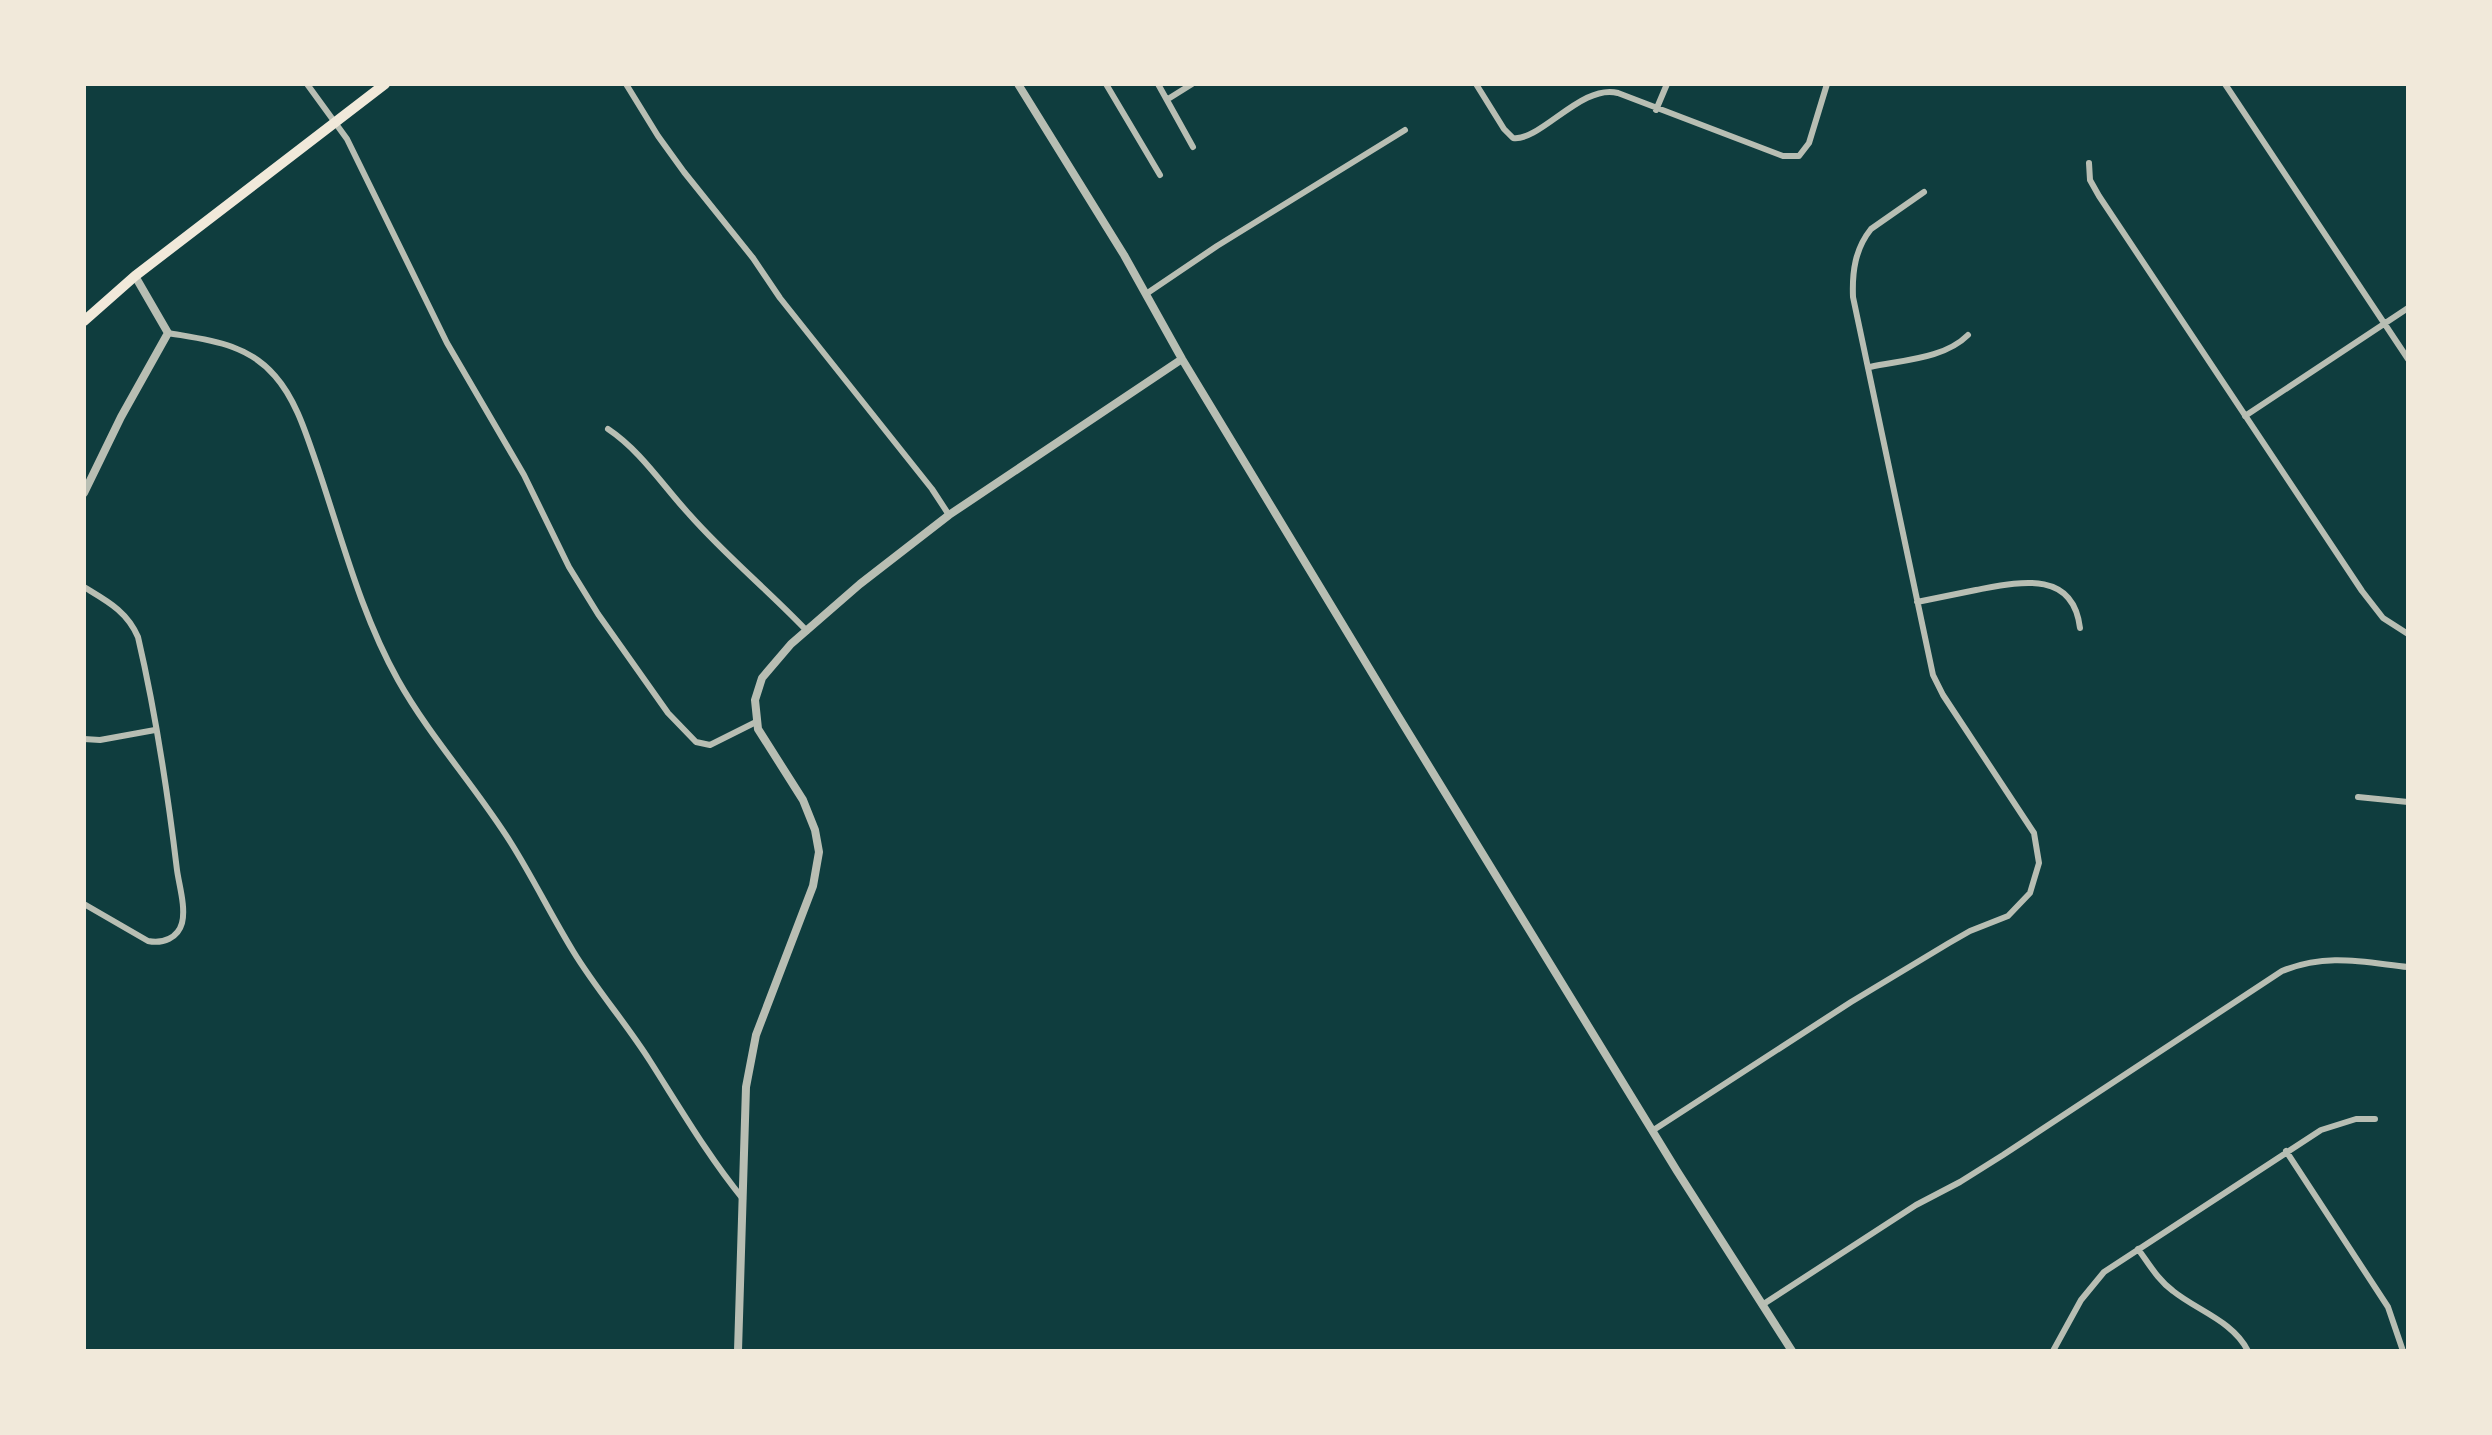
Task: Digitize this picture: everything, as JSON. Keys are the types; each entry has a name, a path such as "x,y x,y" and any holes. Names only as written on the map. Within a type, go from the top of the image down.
{"main road":[{"path":"84,321 135,276 385,84"}],"street":[{"path":"307,84 347,139 447,343 524,475 569,567 598,614 668,713 700,745 710,745 756,722"},
{"path":"626,84 684,172 932,489 948,515"},
{"path":"1018,84 1146,294 1182,359 1652,1131 1792,1351"},
{"path":"1106,84 1160,175"},
{"path":"1158,84 1193,147"},
{"path":"1168,99 1192,84"},
{"path":"1476,84 1504,129 1513,138 1525,137 1601,92 1618,93 1656,110 1783,156 1799,156 1809,143 1827,84"},
{"path":"1656,110 1667,84"},
{"path":"2225,84 2408,359"},
{"path":"1146,294 1217,246 1405,130"},
{"path":"2089,163 2090,180 2099,196 2362,591 2382,618 2408,634"},
{"path":"1652,1131 1949,943 1970,931 2008,916 2030,893 2039,863 2034,833 1937,685 1853,297 1855,259 1860,245 1871,229 1924,192"},
{"path":"135,276 168,333"},
{"path":"2245,416 2408,308"},
{"path":"84,494 121,417 168,333"},
{"path":"168,333 235,347 257,359 283,386 299,416 376,635 398,680 512,843 605,1000 636,1040 723,1174 743,1199"},
{"path":"1870,368 1946,351 1959,345 1968,335"},
{"path":"738,1351 745,1107 750,1061 764,1012 813,886 819,852 815,830 803,800 762,737 756,722 755,700 762,678 779,657 860,584 948,515 1182,359"},
{"path":"608,429 625,440 697,523 807,631"},
{"path":"1917,602 2014,583 2035,583 2058,589 2071,600 2080,628"},
{"path":"84,587 117,607 134,628 140,646 175,852 183,916 180,928 170,939 163,942 148,941 84,904"},
{"path":"84,739 100,740 155,730"},
{"path":"2358,797 2408,802"},
{"path":"1762,1305 1916,1205 2003,1155 2283,971 2306,963 2332,959 2408,967"},
{"path":"2053,1351 2091,1286 2104,1272 2322,1130 2356,1119 2375,1119"},
{"path":"2286,1152 2388,1307 2403,1351"},
{"path":"2138,1250 2155,1274 2172,1291 2236,1332 2248,1351"}]}
